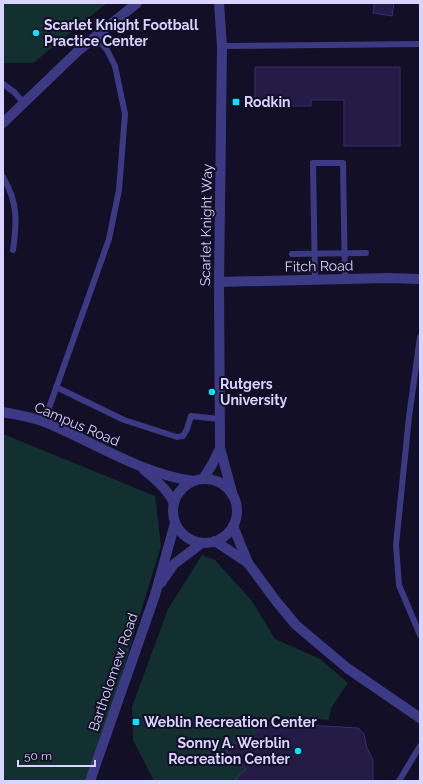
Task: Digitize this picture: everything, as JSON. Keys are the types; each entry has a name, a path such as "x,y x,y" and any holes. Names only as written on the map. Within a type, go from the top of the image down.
{"street":[{"path":"3,123 23,102 95,36 137,3"},
{"name":"Scarlet Knight Way","path":"219,3 222,46 219,282 220,448"},
{"name":"Fitch Road","path":"219,282 420,279"},
{"name":"Campus Road","path":"3,412 44,422 139,466 177,479 199,480"},
{"path":"199,480 213,463 220,448"},
{"path":"220,448 236,506 236,516 233,526 222,538 202,543 184,536 175,524 174,503 186,485 199,480 212,480 221,483 233,496"},
{"name":"Campus Road","path":"139,466 161,484 170,495 174,503"},
{"name":"Bartholomew Road","path":"90,781 155,595 175,524"},
{"path":"233,526 248,563 296,625 347,668 420,718"},
{"path":"214,541 248,563"},
{"name":"Bartholomew Road","path":"155,595 174,564 202,543"}],"lane":[{"path":"44,422 109,238 119,190 124,114 115,66 106,50 95,36"},
{"path":"222,46 420,44"},
{"path":"3,84 14,92 23,102"},
{"path":"315,280 313,164 343,163 345,279"},
{"path":"3,177 9,187 15,208 16,222 13,250"},
{"path":"292,254 366,253"},
{"path":"420,337 409,417 396,545 399,585 420,635"},
{"path":"56,388 124,420 177,437 183,436 187,429 190,416 220,419"},
{"path":"398,781 420,746"}],"green space":[{"name":"Scarlet Knight Football Practice Center","path":"3,3 107,3 33,63 3,63"},
{"path":"3,434 155,496 161,546 89,781 3,781"},
{"path":"202,555 215,560 252,601 275,639 320,659 348,683 331,708 329,720 273,716 244,741 234,743 225,749 248,771 245,781 154,781 133,740 132,707 168,609"}],"building":[{"path":"374,3 394,3 392,16 373,13"},
{"path":"255,67 400,67 400,146 344,146 344,100 311,100 311,106 255,106"},
{"name":"Sonny A. Werblin Recreation Center","path":"272,723 358,728 364,734 367,748 373,760 373,781 234,781 246,769 224,748 246,740 262,727"}],"place":[{"name":"Scarlet Knight Football Practice Center","path":"36,33"},
{"name":"Rodkin","path":"236,102"},
{"name":"Rutgers University","path":"212,392"},
{"name":"Weblin Recreation Center","path":"136,722"},
{"name":"Sonny A. Werblin Recreation Center","path":"298,751"}]}
